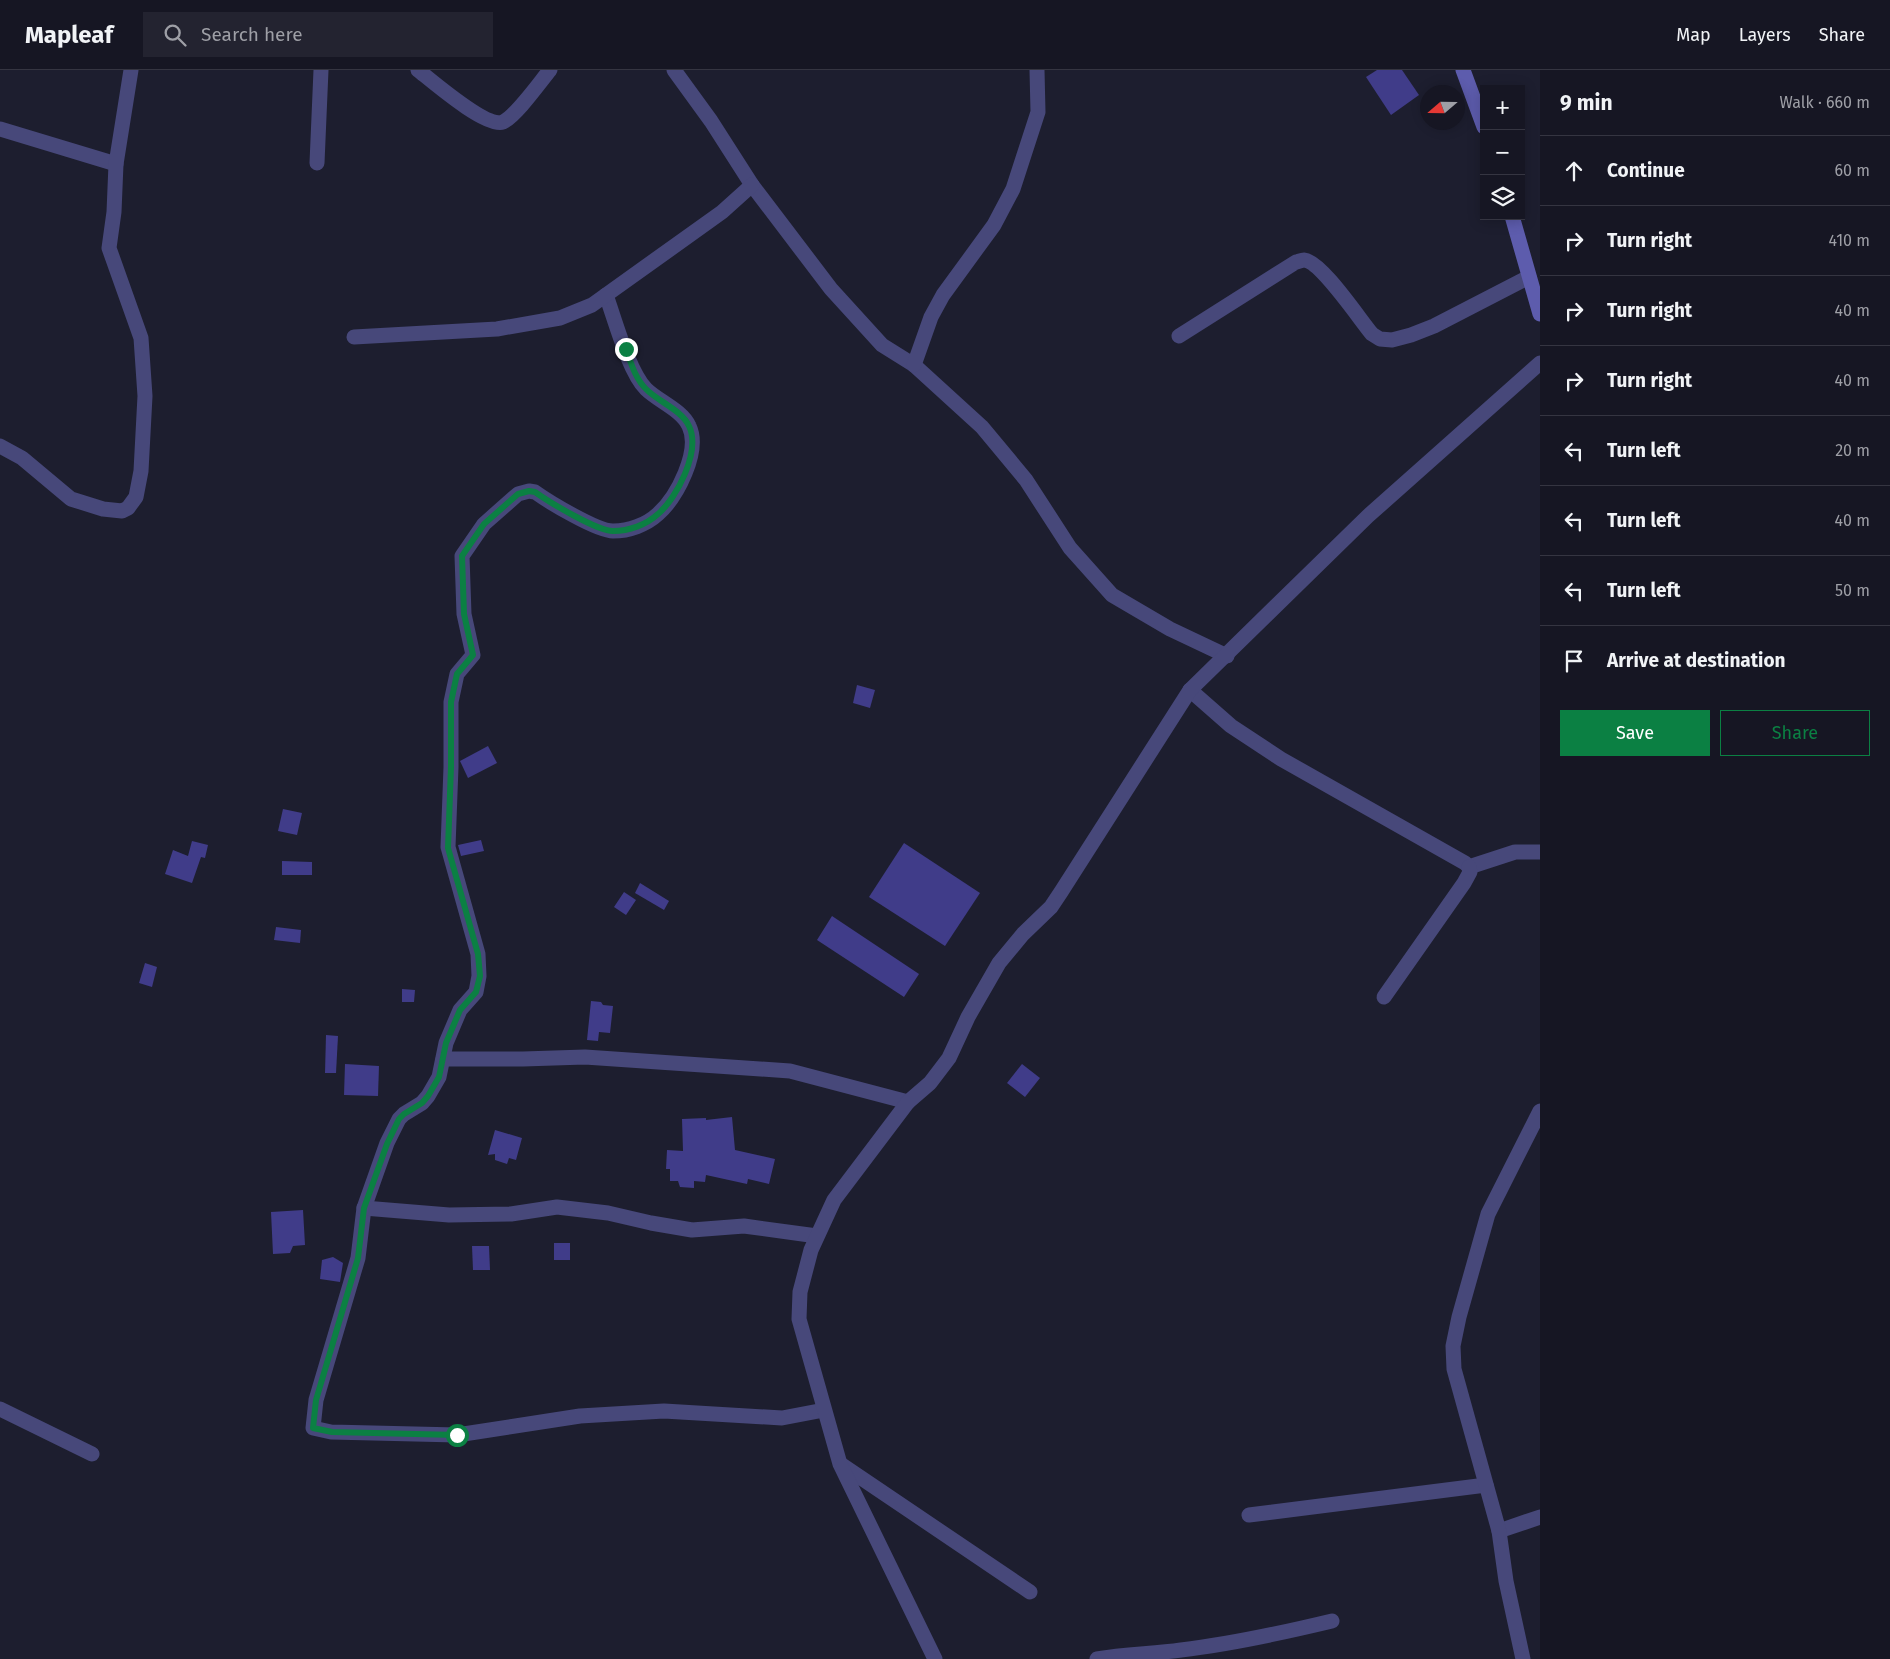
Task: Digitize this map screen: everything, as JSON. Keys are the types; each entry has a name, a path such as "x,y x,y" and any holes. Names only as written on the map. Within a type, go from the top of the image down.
{"main road":[{"path":"1463,70 1480,116"},
{"path":"1513,220 1540,314"}],"street":[{"path":"0,446 22,458 71,500 103,509 122,511 128,508 136,498 141,471 144,396 141,338 109,248 114,212 116,164 131,70"},
{"path":"317,163 321,70"},
{"path":"418,70 476,114 496,123 503,122 524,103 550,70"},
{"path":"674,70 752,185 831,289 882,345 914,365 982,427 1026,480 1070,548 1112,595 1170,629 1227,656"},
{"path":"914,365 931,316 994,224 1013,189 1038,112 1037,70"},
{"path":"0,128 116,164"},
{"path":"354,337 497,329 560,318 592,306 722,212 752,185"},
{"path":"1179,336 1296,262 1304,260 1309,262 1333,284 1372,334 1380,339 1392,340 1411,336 1434,326 1529,277"},
{"path":"606,296 634,370 646,389 689,425 692,440 691,461 680,484 659,514 645,523 629,529 610,531 569,513 535,492 529,491 518,494 484,524 462,556 464,614 473,655 457,674 451,702 448,848 478,954 480,976 476,992 460,1010 446,1043 439,1077 422,1103 399,1119 387,1144 364,1208 358,1258 316,1400 313,1428 332,1432 457,1435 580,1416 664,1412 782,1418 824,1410"},
{"path":"935,1659 840,1464 824,1410 799,1318 800,1292 811,1250 817,1236 834,1200 908,1102 930,1083 949,1058 968,1017 999,963 1023,934 1051,907 1062,892 1190,690 1227,656 1368,516 1540,363"},
{"path":"1190,690 1231,726 1281,759 1469,867 1470,872 1464,883 1384,997"},
{"path":"1469,867 1515,852 1540,852"},
{"path":"443,1059 585,1057 781,1071 808,1076 908,1102"},
{"path":"1523,1659 1506,1581 1499,1530 1459,1393 1454,1369 1453,1346 1470,1273 1488,1214 1540,1110"},
{"path":"364,1208 449,1215 511,1214 557,1207 608,1213 692,1230 744,1226 817,1236"},
{"path":"0,1409 92,1454"},
{"path":"840,1464 1030,1592"},
{"path":"1250,1514 1486,1485"},
{"path":"1499,1530 1540,1518"},
{"path":"1097,1659 1123,1654 1180,1651 1258,1638 1332,1622"}],"building":[{"path":"1377,70 1402,70 1419,95 1391,115 1366,77"},
{"path":"857,685 875,690 870,708 853,703"},
{"path":"488,746 497,763 468,778 460,761"},
{"path":"283,809 302,813 297,835 278,831"},
{"path":"481,840 484,851 461,856 458,845"},
{"path":"192,841 208,845 205,858 201,857 192,883 165,874 173,850 188,856"},
{"path":"904,843 980,893 945,946 869,897"},
{"path":"282,861 312,862 312,875 282,875"},
{"path":"640,883 669,901 664,910 635,893"},
{"path":"624,892 636,900 626,915 614,907"},
{"path":"832,916 919,974 904,997 817,940"},
{"path":"276,927 301,930 300,943 274,940"},
{"path":"145,963 157,967 152,987 139,983"},
{"path":"402,989 415,990 414,1002 402,1002"},
{"path":"591,1001 613,1006 610,1033 599,1032 598,1041 587,1040"},
{"path":"326,1035 338,1036 336,1073 325,1073"},
{"path":"345,1064 379,1066 378,1096 344,1095"},
{"path":"1022,1064 1040,1078 1025,1097 1007,1083"},
{"path":"732,1117 735,1150 775,1159 769,1184 748,1179 747,1184 706,1175 705,1182 694,1181 694,1188 680,1187 678,1181 670,1181 670,1169 666,1169 667,1150 683,1151 682,1119 706,1118 706,1120"},
{"path":"495,1130 522,1138 516,1160 509,1158 507,1164 495,1160 495,1154 488,1155"},
{"path":"303,1210 305,1245 293,1246 290,1253 273,1254 271,1212"},
{"path":"554,1243 570,1243 570,1260 554,1260"},
{"path":"472,1246 489,1246 490,1270 473,1270"},
{"path":"333,1257 343,1263 340,1282 320,1279 322,1260"}],"route":[{"path":"457,1435 332,1432 313,1428 316,1400 358,1258 364,1208 387,1144 399,1119 422,1103 439,1077 446,1043 460,1010 476,992 480,976 478,954 448,848 451,702 457,674 473,655 464,614 462,556 484,524 518,494 529,491 535,492 569,513 610,531 629,529 645,523 659,514 680,484 691,461 692,440 689,425 646,389 634,370 626,349"}]}
